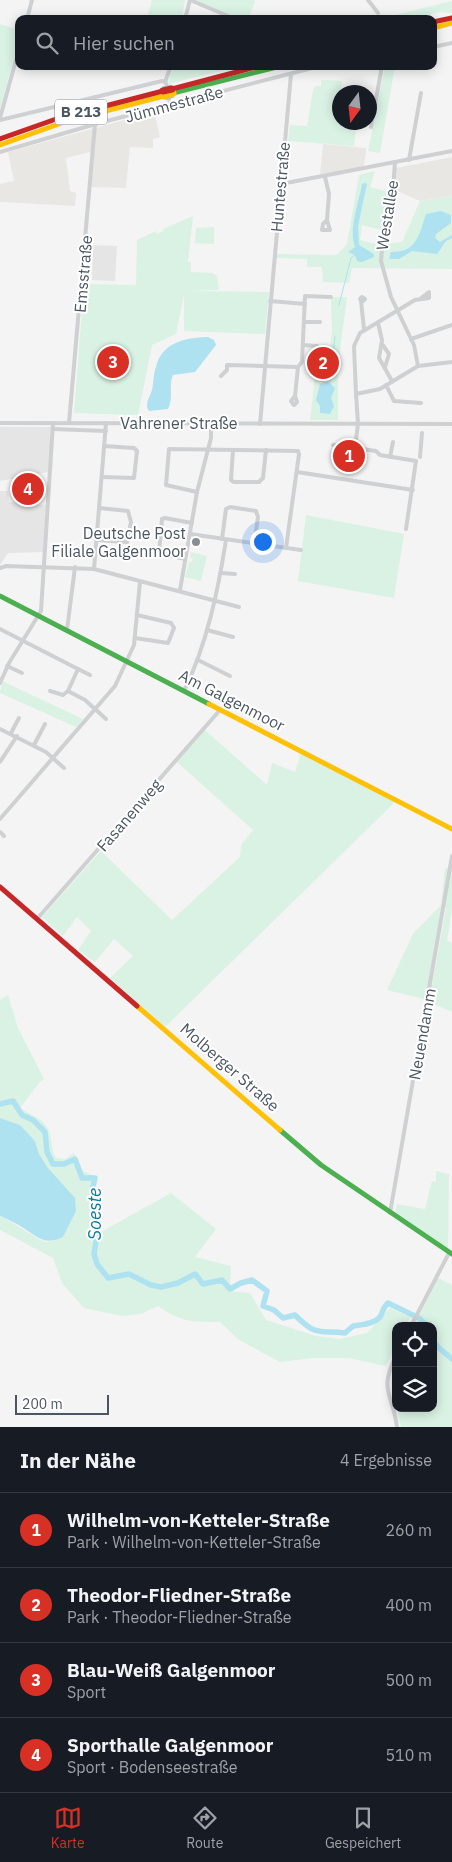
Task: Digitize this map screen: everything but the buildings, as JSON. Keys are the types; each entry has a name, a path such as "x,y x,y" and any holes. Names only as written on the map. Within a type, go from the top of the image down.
{"main road":[{"path":"437,21 452,18"},
{"path":"437,27 452,23"},
{"name":"B 213","path":"172,91 245,70"},
{"name":"B 213","path":"0,139 59,118 264,70"},
{"name":"B 213","path":"0,145 70,120 164,93"},
{"name":"Am Galgenmoor","path":"0,596 452,830"},
{"name":"Molberger Straße","path":"0,887 321,1165 450,1253"}],"street":[{"path":"28,15 32,0"},
{"path":"186,15 190,0 226,15"},
{"path":"368,0 378,13"},
{"path":"437,46 452,43"},
{"path":"15,64 0,119 159,81 165,82"},
{"path":"170,70 165,82 170,104"},
{"name":"Jümmestraße","path":"0,152 95,124 306,70"},
{"path":"377,94 381,70"},
{"name":"Huntestraße","path":"260,424 291,74"},
{"name":"Westallee","path":"408,160 421,93"},
{"name":"Emsstraße","path":"69,423 95,124"},
{"name":"Westallee","path":"281,184 452,151"},
{"name":"Westallee","path":"395,162 392,202 381,249 382,267 384,279 411,339 418,366"},
{"path":"326,176 329,194 327,220"},
{"path":"295,396 298,367 302,362 306,322 304,319 305,296 331,296"},
{"path":"354,448 358,424 354,346 364,329 421,298"},
{"path":"270,301 305,304"},
{"path":"361,301 364,329"},
{"path":"411,339 450,326 452,320"},
{"path":"306,322 320,322"},
{"path":"378,323 382,344 389,354 386,367"},
{"path":"382,344 379,354 392,381"},
{"path":"303,345 317,346"},
{"path":"356,394 372,392 418,366 452,362"},
{"path":"221,376 227,370 228,365 298,367"},
{"path":"386,385 394,401 421,403"},
{"name":"Vahrener Straße","path":"0,423 452,424"},
{"path":"0,683 6,668 41,611 53,423"},
{"path":"94,569 106,423"},
{"path":"180,590 197,492 208,449 211,423"},
{"path":"53,429 106,431"},
{"path":"406,529 422,433"},
{"path":"390,457 393,442"},
{"path":"333,445 376,451 380,455 390,457 418,459"},
{"path":"102,477 134,478 137,451 134,448 104,446"},
{"path":"197,492 166,485 168,452 172,448 298,451 297,472 286,548"},
{"path":"233,450 231,475 234,482 261,480 266,450"},
{"path":"297,472 413,490"},
{"path":"184,691 198,660 215,600 221,573 226,509 230,507 256,511 258,516 254,544"},
{"path":"97,540 127,542 131,522 128,511 99,508"},
{"path":"186,559 159,552 162,519 166,518 192,523"},
{"path":"190,534 301,550"},
{"path":"0,568 6,566 94,569 140,582 180,590 238,608"},
{"path":"67,630 75,567"},
{"path":"221,573 235,574"},
{"path":"0,819 115,686 127,662 135,638 140,582"},
{"path":"135,638 168,643 174,628 171,623 137,615"},
{"path":"0,629 90,675"},
{"path":"207,630 233,636"},
{"path":"198,660 230,676"},
{"path":"0,667 22,673"},
{"path":"50,692 63,695 68,690 78,669"},
{"path":"68,690 106,719"},
{"name":"Fasanenweg","path":"37,919 220,710"},
{"path":"11,733 19,718"},
{"path":"34,744 45,724"},
{"path":"0,729 34,744 64,768"},
{"path":"0,762 17,736"},
{"path":"0,832 4,836"},
{"name":"Neuendamm","path":"390,1213 452,856"},
{"path":"413,1322 450,1253"},
{"path":"392,1363 385,1385 397,1427"}],"shaded area":[{"path":"154,112 160,137 153,139 153,148 130,147 126,188 91,187 94,157 90,152 66,158 70,191 76,193 75,206 0,202 0,184 14,181 8,152"},
{"path":"323,144 366,148 364,167 320,175"},
{"path":"452,157 452,196 420,201 395,190 396,168"},
{"path":"93,245 117,246 115,281 92,280"},
{"path":"0,427 51,427 49,472 0,481"},
{"path":"0,491 8,491 9,502 46,505 43,552 8,553 0,565"}],"green space":[{"path":"152,0 185,0 183,15 148,15"},
{"path":"194,0 255,1 250,15 230,15"},
{"path":"452,1 452,13 395,15"},
{"path":"0,24 15,29 15,54 0,109"},
{"path":"172,70 225,70 168,84"},
{"path":"384,70 394,70 380,153 368,151 372,130 377,130 377,106"},
{"path":"321,80 342,81 342,85 332,85 332,130 356,130 354,146 288,141 290,125 307,126 313,90 315,86 321,86"},
{"path":"375,171 370,187 392,193 382,230 362,225 360,240 379,245 402,242 420,201 452,196 452,269 352,268 349,283 323,282 322,267 307,267 307,259 276,258 277,254 337,255 347,244 359,175"},
{"path":"193,216 188,262 191,262 191,272 212,273 217,276 219,290 184,291 269,292 265,334 184,331 184,294 176,334 152,345 138,415 74,413 84,284 136,285 137,240 156,231 157,234 163,231 163,229"},
{"path":"214,227 214,244 195,243 196,228"},
{"path":"333,297 347,297 338,365 338,420 310,420 317,358 329,357 332,331 331,299"},
{"path":"306,515 404,534 394,598 298,581"},
{"path":"191,552 207,556 201,581 185,577 189,562 192,562 193,559 190,558"},
{"path":"2,681 83,719 76,727 0,693"},
{"path":"205,730 267,785 272,763 295,772 301,752 394,800 393,804 165,1027 110,978 133,956 114,939 95,962 78,950 91,931 77,917 63,936 42,917 101,851 172,920 240,857 241,845 253,830 177,762"},
{"path":"452,866 452,908 447,941 452,943 452,1012 420,998 387,990 413,934 441,905 445,868 451,868","holes":["441,905 446,908 432,985 428,984"]},
{"path":"8,995 18,1028 44,1079 20,1108 40,1120 47,1127 56,1158 65,1159 74,1153 83,1171 97,1177 94,1190 100,1208 101,1232 171,1193 216,1229 195,1257 231,1266 230,1291 250,1293 266,1320 316,1336 339,1339 367,1333 390,1308 410,1317 408,1322 392,1322 392,1354 386,1366 349,1358 313,1358 280,1362 239,1340 220,1322 187,1320 173,1315 158,1306 141,1314 122,1316 84,1308 62,1283 53,1258 0,1230 0,1216 43,1241 51,1242 63,1237 76,1210 75,1198 48,1168 39,1154 35,1141 20,1125 0,1118 0,1000"},
{"path":"436,1171 449,1174 448,1249 395,1212 397,1204 425,1209 432,1181 436,1182"},
{"path":"438,1278 452,1285 452,1427 401,1427 398,1412 437,1412 437,1322 416,1322"}],"water":[{"path":"362,184 367,184 358,226 359,245 374,254 374,257 362,262 357,261 355,255 348,252 355,247 353,224"},
{"path":"441,211 451,215 451,223 436,234 435,238 440,242 452,235 452,238 446,241 437,254 412,251 399,259 389,259 391,252 407,249 412,245 419,235 426,214"},
{"path":"208,337 214,340 216,345 195,372 173,375 171,401 168,409 149,411 147,403 152,390 155,370 163,352 183,340"},
{"path":"328,381 335,388 331,398 334,406 330,414 320,413 320,406 316,400 320,384"},
{"path":"0,1118 20,1125 35,1141 39,1154 48,1168 75,1198 76,1211 63,1237 51,1241 41,1239 0,1216"}],"waterway":[{"path":"339,305 351,258 355,255"},
{"path":"330,382 335,336"},
{"name":"Soeste","path":"0,1104 13,1101 22,1115 33,1120 45,1132 47,1152 53,1164 64,1164 75,1159 82,1178 95,1178 92,1191 97,1203 98,1228 94,1254 97,1264 108,1278 129,1274 151,1285 161,1287 178,1283 195,1274 203,1284 222,1280 230,1289 252,1280 267,1291 263,1306 274,1310 283,1318 295,1315 308,1327 318,1331 345,1333 353,1326 371,1323 380,1317 388,1303 419,1318 423,1322"},
{"name":"Soeste","path":"437,1346 452,1359"}],"traffic: fast":[{"path":"173,93 265,70"},
{"path":"0,596 209,704"},
{"path":"280,1130 321,1165 452,1254"}],"traffic: slow":[{"path":"437,27 452,23"},
{"path":"164,96 173,93"},
{"path":"0,145 70,120 164,96"},
{"path":"209,704 452,829"},
{"path":"137,1006 280,1130"}],"traffic: jam":[{"path":"437,21 452,18"},
{"path":"172,89 244,70"},
{"path":"163,91 172,89"},
{"path":"0,139 59,118 163,91"},
{"path":"0,887 137,1006"}],"place":[{"name":"Blau-Weiß Galgenmoor","path":"113,362"},
{"name":"Theodor-Fliedner-Straße","path":"323,363"},
{"name":"Wilhelm-von-Ketteler-Straße","path":"349,456"},
{"name":"Sporthalle Galgenmoor","path":"28,489"},
{"name":"Deutsche Post Filiale Galgenmoor","path":"196,542"}]}
